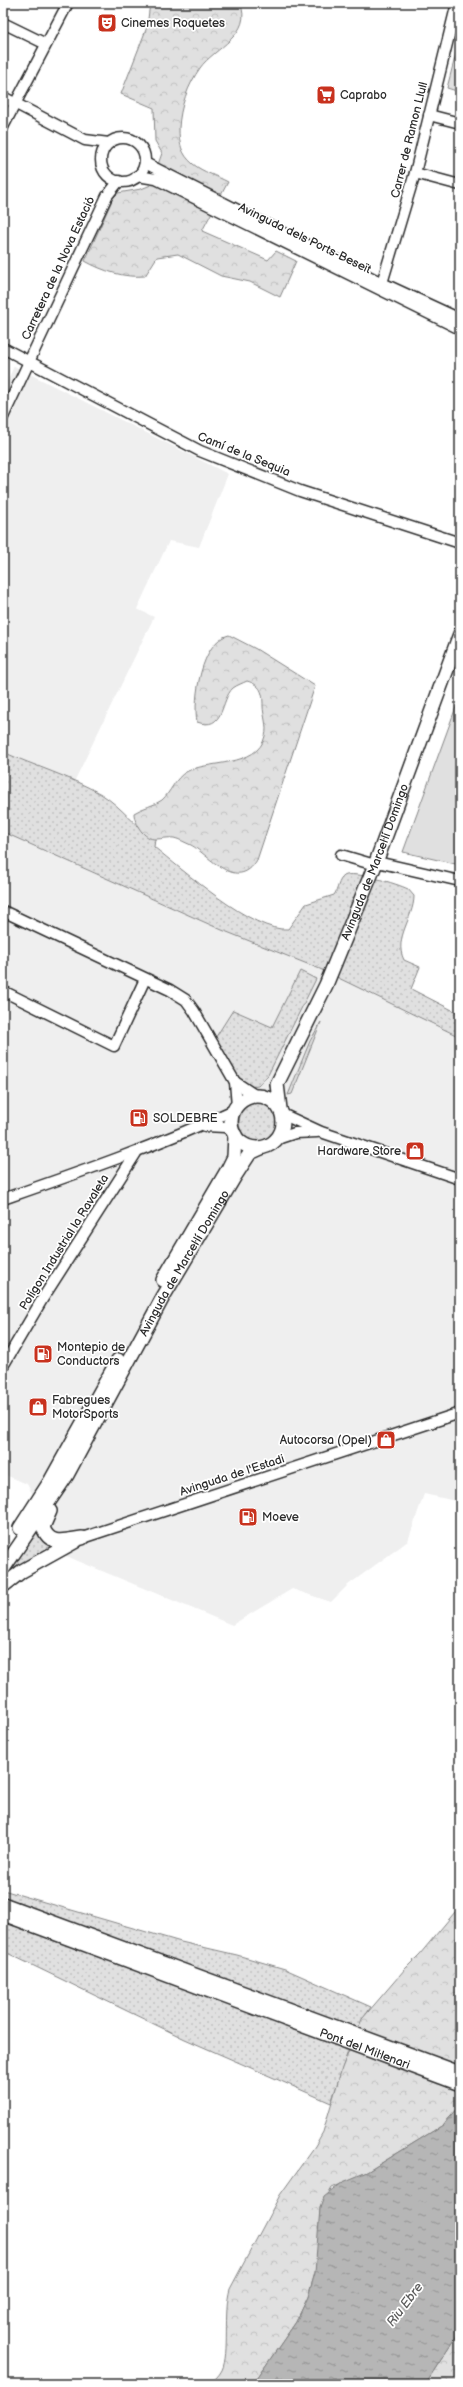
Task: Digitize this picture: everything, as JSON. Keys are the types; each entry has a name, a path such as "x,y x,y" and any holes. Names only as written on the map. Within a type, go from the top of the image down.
{"main road":[{"name":"Avinguda de Marcel·lí Domingo","path":"277,1084 326,985 376,863 460,634"},
{"path":"3,1554 51,1480 228,1169 234,1157 234,1134 231,1121 235,1108 242,1101 257,1096 270,1086 277,1084 283,1128 277,1139 268,1146 261,1148 243,1144 234,1134"},
{"path":"257,1096 267,1098 281,1112"},
{"name":"Avinguda de Marcel·lí Domingo","path":"3,1569 67,1475 163,1297 250,1153 261,1148"},
{"path":"67,1475 42,1527 49,1539 55,1541 82,1538"},
{"path":"3,1586 22,1571 82,1538"},
{"path":"3,1904 271,2010"},
{"path":"3,1914 271,2010"},
{"name":"Pont del Mil·lenari","path":"271,2010 460,2074"},
{"name":"Pont del Mil·lenari","path":"271,2010 460,2084"}],"street":[{"path":"3,127 68,3"},
{"name":"Carrer de Ramon Llull","path":"382,283 414,173 457,3"},
{"path":"3,23 46,44"},
{"path":"3,97 85,140 102,157 106,173 119,181 129,181 137,176 145,163 143,150 134,140 121,138 109,143 85,140"},
{"path":"429,115 460,123"},
{"path":"102,157 109,143"},
{"name":"Avinguda dels Ports-Beseït","path":"145,163 382,283 460,319"},
{"name":"Carretera de la Nova Estació","path":"106,173 107,196"},
{"path":"414,173 460,185"},
{"name":"Avinguda dels Ports-Beseït","path":"137,176 156,179 460,329"},
{"name":"Carretera de la Nova Estació","path":"3,417 107,196 119,181"},
{"name":"Camí de la Sequia","path":"3,348 29,360 200,451 300,491 460,543"},
{"path":"341,855 460,882"},
{"path":"3,911 186,1000 235,1082 257,1096"},
{"path":"3,991 114,1046 145,979"},
{"path":"3,1199 136,1153 201,1126 235,1108 235,1082"},
{"path":"281,1112 322,1132 460,1179"},
{"path":"201,1126 225,1127 234,1134"},
{"path":"277,1139 295,1132 322,1132"},
{"name":"Polígon Industrial la Ravaleta","path":"3,1366 43,1298 136,1153"},
{"name":"Avinguda de l'Estadi","path":"82,1538 460,1413"}],"shaded area":[{"path":"14,366 228,474 199,547 169,541 137,609 154,617 74,782 3,752 3,391"},
{"path":"3,832 222,930 320,969 460,1037 460,1502 424,1494 408,1541 348,1585 331,1602 292,1589 232,1625 66,1556 27,1484 3,1474"}],"green space":[{"path":"150,3 240,3 243,14 242,23 237,32 206,61 200,68 188,89 181,112 179,128 180,139 183,152 193,164 228,182 202,231 268,260 276,251 296,261 280,297 250,282 221,276 178,254 157,257 145,276 129,276 114,273 85,261 113,198 118,193 141,189 151,185 162,153 155,141 154,108 121,94 147,27"},
{"path":"460,38 460,92 447,88"},
{"path":"229,635 256,649 315,686 257,860 249,869 241,873 223,869 191,845 178,839 152,839 148,837 140,830 134,817 134,813 162,800 176,781 186,772 195,768 230,762 242,758 253,753 260,746 266,732 262,693 258,687 247,681 233,688 229,693 221,713 213,723 206,724 197,722 196,700 201,672 212,648 219,640"},
{"path":"460,696 460,865 403,852"},
{"path":"3,752 65,777 109,799 141,829 155,839 154,847 199,884 238,911 273,928 288,929 306,904 334,895 340,880 344,876 366,876 408,889 414,896 411,912 402,936 401,952 404,960 420,967 411,989 460,1014 460,1037 320,969 222,930 3,832"},
{"path":"300,971 316,979 268,1075 258,1086 250,1086 237,1078 226,1063 214,1040 233,1010 272,1027"},
{"path":"321,1022 292,1094 288,1095 310,1041"},
{"path":"254,1103 262,1103 272,1108 276,1115 276,1129 272,1136 262,1141 254,1141 244,1136 242,1133 239,1126 239,1118 244,1108 247,1106"},
{"path":"40,1522 40,1530 69,1543 3,1583 3,1575"},
{"path":"3,1890 181,1942 237,1955 285,1969 371,2007 357,2029 352,2041 331,2103 185,2039 3,1951"},
{"path":"460,1906 460,2106 443,2125 367,2172 332,2188 320,2208 315,2273 308,2297 296,2322 253,2384 209,2384 222,2370 226,2354 227,2309 230,2289 280,2195 315,2146 323,2132 342,2068 362,2019 405,1969 420,1954"},
{"path":"460,2331 460,2384 425,2384"}],"water":[{"name":"Riu Ebre","path":"460,2106 460,2331 425,2384 253,2384 296,2322 308,2297 315,2273 320,2208 324,2197 343,2182 367,2172 443,2125"}],"place":[{"name":"Cinemes Roquetes","path":"107,23"},
{"name":"Caprabo","path":"326,95"},
{"name":"SOLDEBRE","path":"139,1118"},
{"name":"Hardware Store","path":"415,1151"},
{"name":"Montepio de Conductors","path":"43,1354"},
{"name":"Fabregues MotorSports","path":"38,1407"},
{"name":"Autocorsa (Opel)","path":"386,1440"},
{"name":"Moeve","path":"248,1517"}]}
